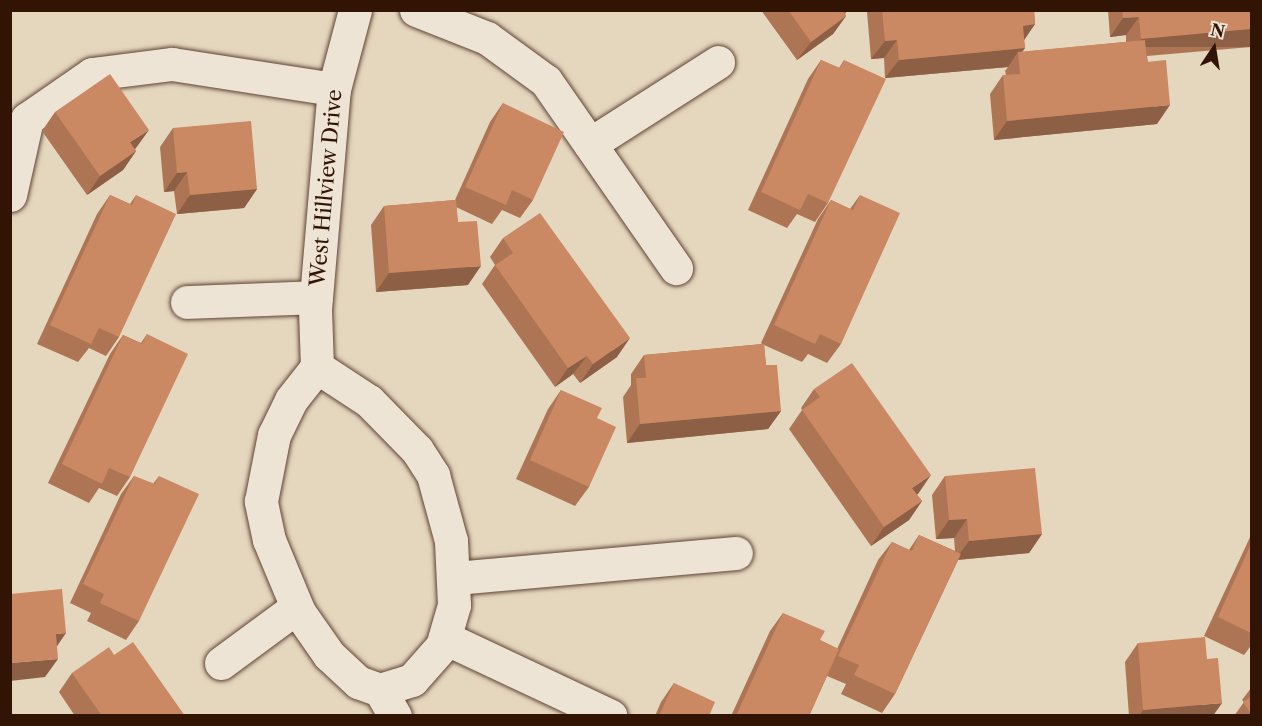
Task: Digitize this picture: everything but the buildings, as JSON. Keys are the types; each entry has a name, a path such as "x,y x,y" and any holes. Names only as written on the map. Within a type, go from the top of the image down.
{"street":[{"name":"West Hillview Drive","path":"317,367 316,297 334,89 355,10"},
{"path":"416,10 487,38 546,81 676,268"},
{"path":"590,144 718,62"},
{"path":"10,195 27,119 92,74 172,64 334,89"},
{"path":"187,302 316,297"},
{"path":"317,367 369,401 417,450 433,475 444,505 455,578 454,604 445,638 428,665 412,680 390,709 329,655 297,607 269,540 261,501 274,435 291,400 317,367"},
{"path":"455,578 736,554"},
{"path":"221,663 297,607"},
{"path":"445,638 611,716"}]}
